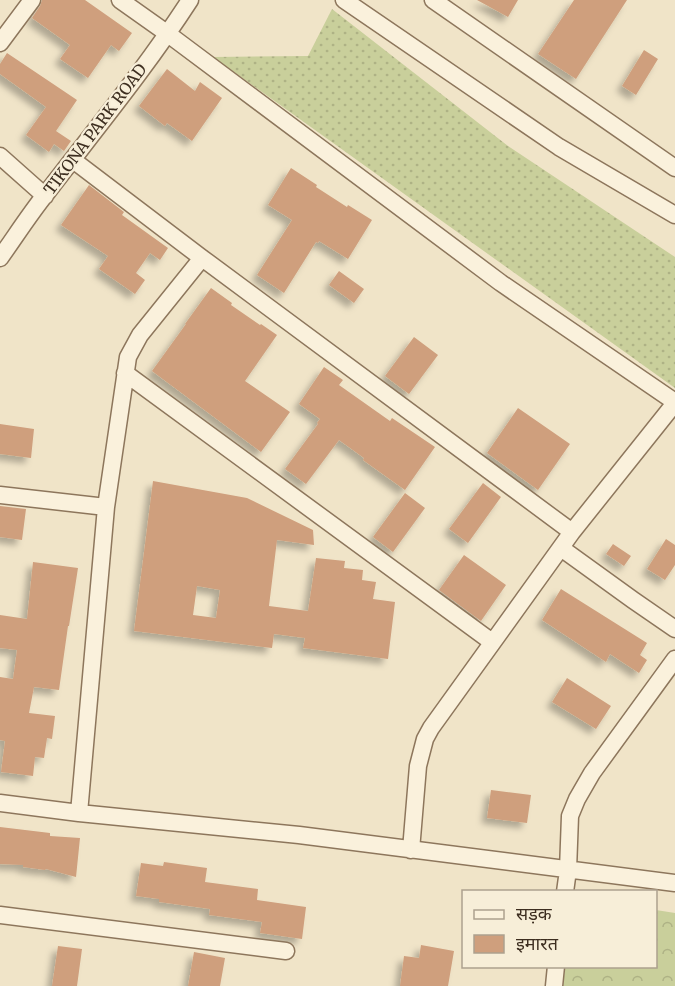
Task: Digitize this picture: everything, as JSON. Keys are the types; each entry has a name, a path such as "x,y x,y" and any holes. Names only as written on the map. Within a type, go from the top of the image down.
{"street":[{"path":"0,43 32,0"},
{"path":"120,0 501,283 675,402 572,532 425,739 418,766 411,850"},
{"name":"TIKONA PARK ROAD","path":"0,258 168,34 190,0"},
{"path":"344,0 559,147 675,214"},
{"path":"433,0 675,168"},
{"path":"0,156 45,196"},
{"path":"73,160 572,532"},
{"path":"79,813 106,507 128,357 140,335 202,258"},
{"path":"125,373 492,642"},
{"path":"0,495 106,507"},
{"path":"561,548 675,629"},
{"path":"565,890 570,816 577,799 592,773 675,659"},
{"path":"0,803 299,835 675,883"},
{"path":"0,915 285,951"},
{"path":"554,986 556,968"}],"green space":[{"path":"332,9 508,146 675,257 675,388 213,57 308,56"},
{"path":"657,910 675,913 675,986 563,986 565,968 657,968"}],"building":[{"path":"42,0 85,0 132,33 119,51 111,45 88,78 60,59 70,45 32,18"},
{"path":"477,0 518,0 508,17"},
{"path":"574,0 627,0 576,79 538,54"},
{"path":"644,50 658,59 636,95 622,86"},
{"path":"7,53 77,100 56,131 71,141 64,151 54,144 49,152 26,135 46,107 0,74 0,64"},
{"path":"167,69 195,91 200,82 222,98 192,141 167,123 165,126 139,106"},
{"path":"291,168 347,207 348,205 372,220 348,259 319,241 316,242 284,293 257,275 292,220 268,205"},
{"path":"89,185 124,212 122,215 168,248 160,260 150,253 136,273 145,280 135,294 99,269 108,256 61,225"},
{"path":"339,271 364,289 354,303 329,285"},
{"path":"211,288 232,303 231,305 277,335 245,381 290,412 261,452 152,371"},
{"path":"414,337 438,355 409,394 385,376"},
{"path":"324,367 343,380 339,385 390,421 392,418 435,447 405,490 339,440 306,484 285,469 320,419 299,404"},
{"path":"518,408 570,444 538,490 487,453"},
{"path":"0,424 34,429 31,458 0,454"},
{"path":"153,481 247,498 313,530 314,545 277,540 269,606 308,611 316,558 345,561 344,568 363,570 362,580 376,582 373,599 395,602 388,659 303,648 305,638 274,634 272,648 134,631","holes":["197,586 220,590 216,618 193,615"]},
{"path":"483,483 501,497 468,543 449,529"},
{"path":"405,493 425,508 393,552 373,537"},
{"path":"0,506 26,509 22,540 0,537"},
{"path":"666,539 675,545 675,565 665,580 647,569"},
{"path":"613,544 631,556 624,566 606,554"},
{"path":"464,555 506,585 481,621 439,590"},
{"path":"33,562 78,568 59,690 34,687 29,713 55,716 52,739 47,738 44,758 35,757 33,776 1,772 5,741 0,740 0,677 13,679 17,650 0,648 0,615 27,619"},
{"path":"561,589 647,643 640,655 647,660 639,673 610,654 606,662 542,620"},
{"path":"567,678 611,706 596,729 552,702"},
{"path":"491,790 531,795 527,823 487,818"},
{"path":"0,827 50,833 50,836 80,838 76,877 46,869 23,867 23,865 0,864"},
{"path":"164,862 207,868 205,882 258,889 257,900 306,907 302,939 260,933 262,922 209,915 210,909 159,902 159,899 136,896 141,863 163,866"},
{"path":"421,945 454,951 448,986 400,986 404,956 419,958"},
{"path":"58,946 82,949 77,986 52,986"},
{"path":"194,952 225,958 220,986 188,986"}]}
